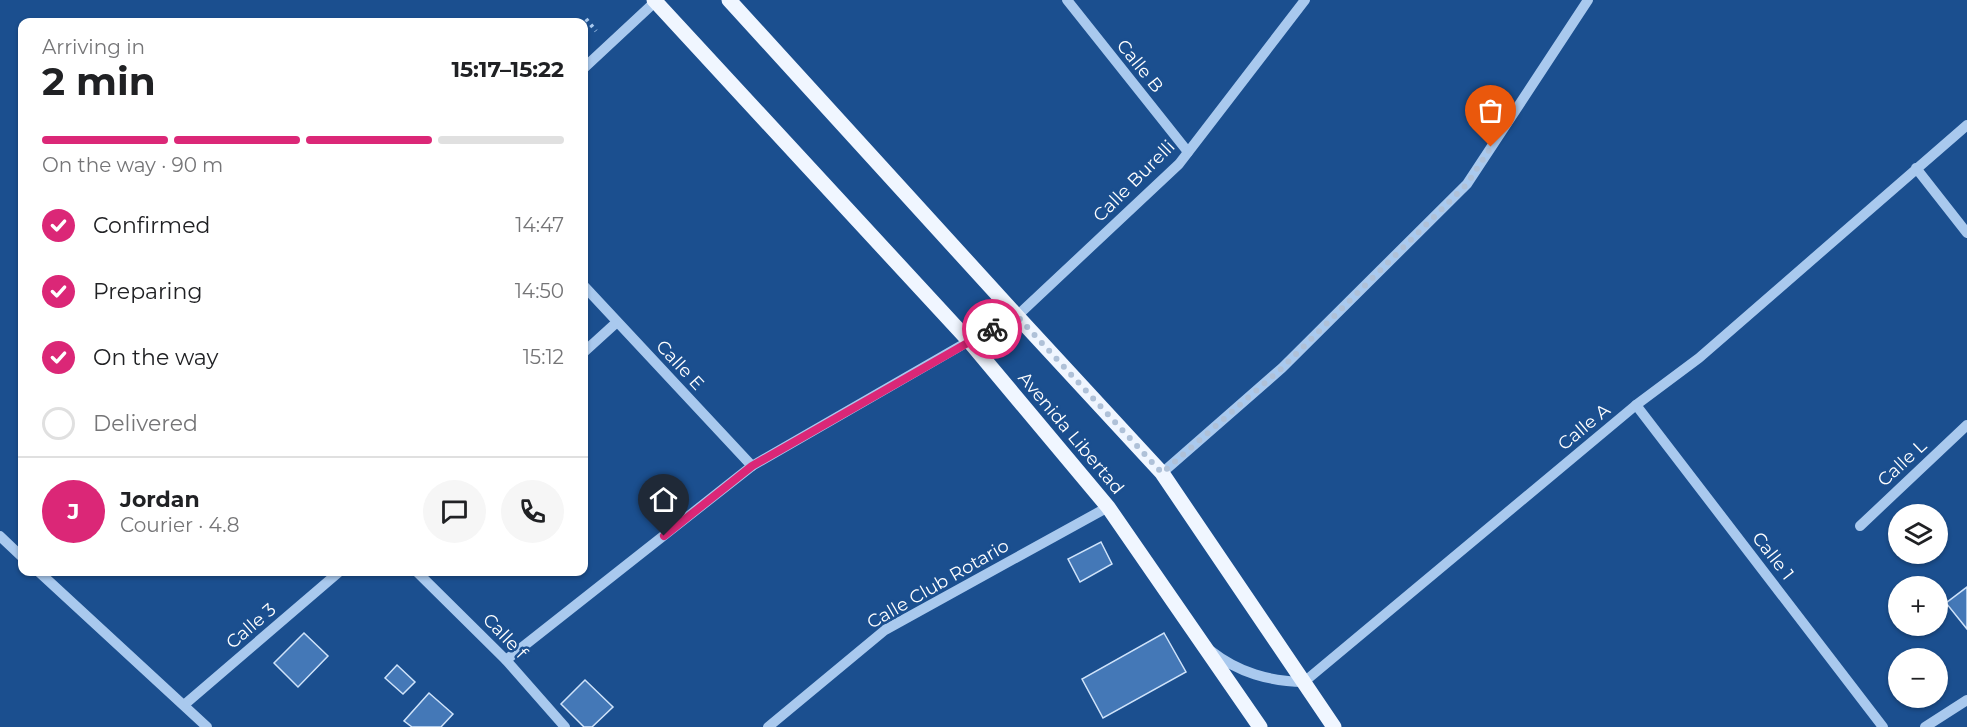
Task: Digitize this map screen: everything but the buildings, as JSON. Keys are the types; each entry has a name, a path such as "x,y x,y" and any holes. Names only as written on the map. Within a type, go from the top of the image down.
{"main road":[{"name":"Avenida Libertad","path":"729,0 1162,473 1334,727"},
{"name":"Avenida Libertad","path":"656,1 969,341 1108,507 1260,727"}],"street":[{"name":"Calle B","path":"1067,0 1188,152"},
{"name":"Calle Burelli","path":"506,660 752,466 969,341 1017,316 1179,164 1305,0"},
{"path":"1162,473 1282,368 1467,184 1588,0"},
{"path":"588,64 656,1"},
{"name":"Calle A","path":"1304,682 1636,405 1699,358 1967,125"},
{"path":"1916,168 1967,233"},
{"name":"Calle E","path":"588,290 752,466"},
{"path":"588,348 617,322"},
{"name":"Calle 1","path":"1636,405 1884,727"},
{"name":"Calle L","path":"1860,526 1967,425"},
{"name":"Calle Club Rotario","path":"768,727 885,630 1108,507"},
{"path":"0,536 18,553"},
{"path":"43,576 207,727"},
{"name":"Calle 3","path":"184,705 334,576"},
{"name":"Calle f","path":"421,576 506,660 565,727"},
{"path":"1203,645 1233,666 1250,674 1268,679 1304,682"},
{"path":"1925,727 1967,700"}],"way so far":[{"path":"992,329 1017,316 1162,473 1282,368 1467,184 1491,147"}],"route":[{"path":"664,536 752,466 992,329"}]}
